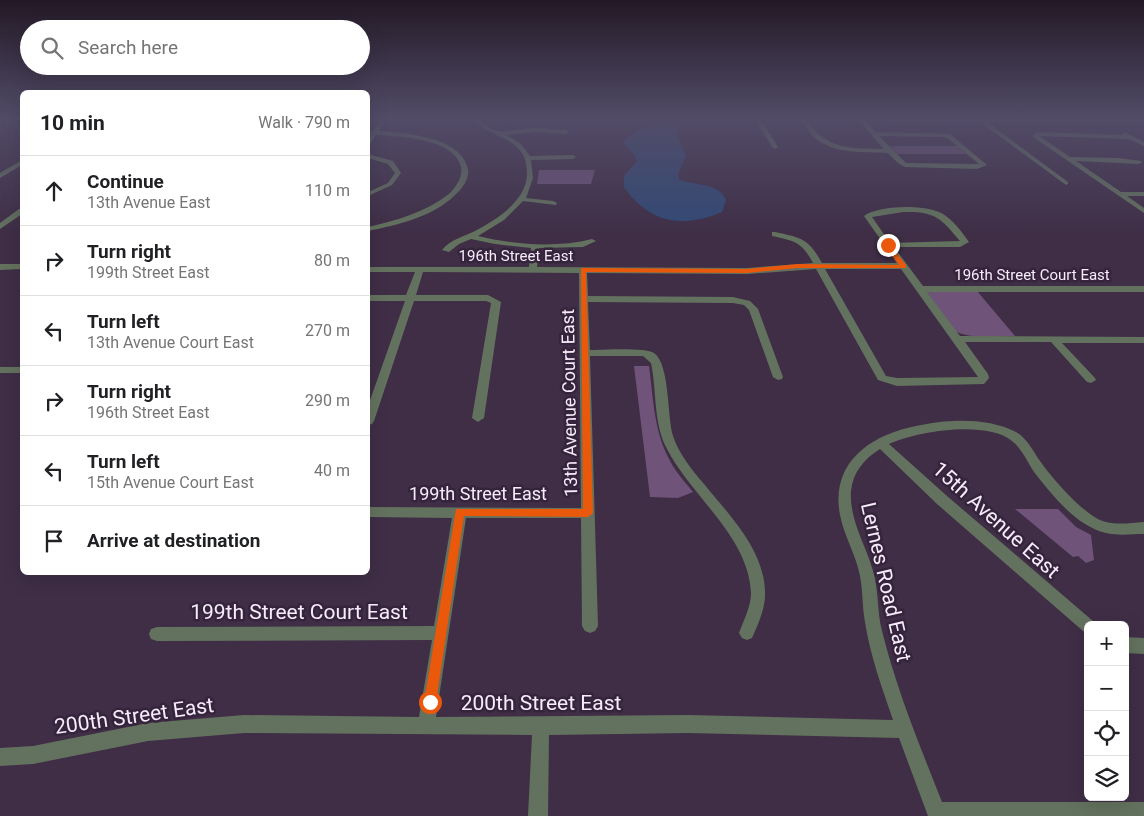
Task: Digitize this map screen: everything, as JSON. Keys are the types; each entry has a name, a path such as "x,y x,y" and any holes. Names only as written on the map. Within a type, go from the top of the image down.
{"street":[{"path":"370,228 404,219 440,203 456,190 466,172 459,156"},
{"path":"895,156 905,165 983,166 974,156"},
{"path":"1030,156 1066,183"},
{"path":"1065,156 1144,211"},
{"path":"370,157 390,162 396,167 398,174 390,184 370,193"},
{"path":"446,250 455,243 492,224 520,200 529,184 530,169 527,158 573,157"},
{"path":"1069,159 1139,162"},
{"path":"0,176 20,163"},
{"path":"1119,194 1144,194"},
{"path":"520,200 553,202"},
{"path":"775,234 792,238 804,243 809,248 882,378 897,382 980,382 983,374 888,245 868,215 886,211 935,212 943,217 964,244 888,245"},
{"path":"0,227 20,212"},
{"path":"470,236 486,241 535,245 582,245 592,241"},
{"path":"533,270 535,245"},
{"path":"0,266 20,267"},
{"name":"196th Street East","path":"370,269 747,271 819,266 904,266"},
{"path":"370,415 420,269"},
{"name":"13th Avenue Court East","path":"583,270 590,626"},
{"name":"196th Street Court East","path":"921,289 1144,289"},
{"path":"370,298 488,298 496,302 478,418"},
{"path":"584,299 733,300 747,303 753,309 778,377"},
{"path":"958,339 1144,340"},
{"path":"1054,340 1091,380"},
{"path":"586,353 650,355 657,367 670,446 681,466 734,532 753,566 758,592 747,633"},
{"path":"0,370 20,370"},
{"name":"Lernes Road East","path":"937,814 906,729 874,629 866,571 849,529 846,515 845,491 848,478 859,459 880,442 910,431 942,428 992,428 1014,435 1063,497 1100,526 1106,528 1144,528"},
{"name":"15th Avenue East","path":"880,442 942,500 1084,623"},
{"name":"199th Street East","path":"370,512 588,513"},
{"path":"426,726 460,512"},
{"name":"199th Street Court East","path":"157,634 441,633"},
{"path":"1129,645 1144,646"},
{"name":"200th Street East","path":"0,757 33,755 120,737 204,726 244,724 541,726 688,724 906,729"},
{"path":"538,816 541,726"},
{"path":"937,814 1144,811"}],"shaded area":[{"path":"539,170 595,170 591,184 537,184"},
{"path":"977,291 1015,336 975,336 953,330 927,292"},
{"path":"634,366 649,366 655,413 663,447 679,475 693,492 678,498 650,497"},
{"path":"1015,509 1058,509 1076,527 1091,535 1094,560 1086,563 1078,556 1073,557"}],"water":[{"path":"635,156 686,156 678,174 679,179 718,190 726,200 722,212 693,220 680,221 655,215 634,199 624,187 624,176 637,161"}],"route":[{"path":"430,702 460,512 588,513 583,270 747,271 798,266 904,266 888,245"}]}
